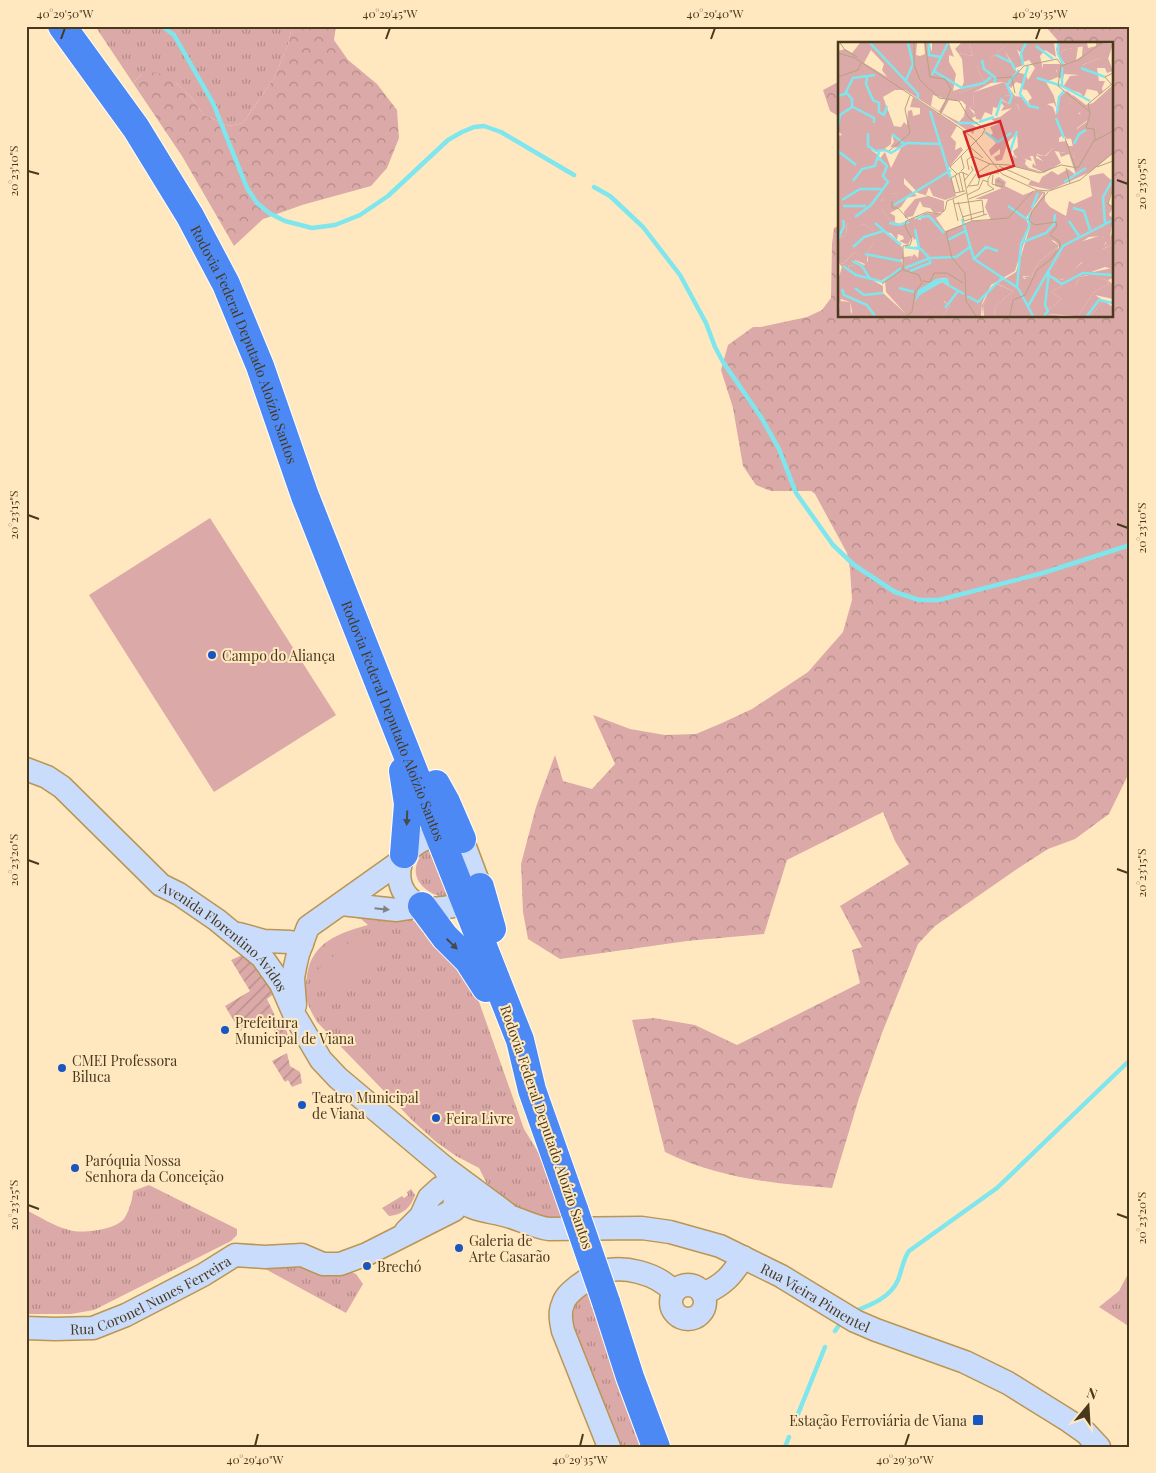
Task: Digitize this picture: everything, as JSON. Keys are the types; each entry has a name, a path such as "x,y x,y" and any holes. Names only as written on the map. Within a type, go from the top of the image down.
{"highway":[{"name":"Rodovia Federal Deputado Aloízio Santos","path":"62,26 136,128 190,216 226,284 260,366 305,496 401,735 421,755 446,802 450,837 472,895 502,962 532,1090 576,1212 630,1377 656,1447"},
{"path":"401,735 400,755 408,804 403,858"},
{"path":"422,906 445,937 468,960 520,1040"}],"street":[{"name":"Avenida Florentino Avidos","path":"26,769 47,777 62,787 161,885 180,894 217,920 262,957 281,984 295,1016 321,1060 338,1078 414,1142 453,1186"},
{"path":"295,1016 293,978 298,954 308,926 403,858 423,839 450,837"},
{"path":"403,858 399,872 400,883 408,897 422,906"},
{"path":"341,904 397,910 422,906 446,908 472,895"},
{"path":"217,920 238,934 264,941 302,944"},
{"name":"Rua Vieira Pimentel","path":"453,1186 534,1227 549,1230 642,1228 670,1232 720,1246 781,1276 855,1321 965,1362 1008,1384 1070,1421 1086,1433 1099,1447"},
{"name":"Rua Coronel Nunes Ferreira","path":"26,1328 55,1330 93,1328 126,1315 203,1275 235,1255 265,1257 302,1255 323,1264 340,1264 367,1254 454,1210 453,1186"},
{"path":"609,1447 563,1331 560,1317 563,1303 570,1292 598,1274 613,1270 629,1270 652,1277 669,1286 674,1292 679,1287 686,1285 696,1287 703,1294 720,1286 743,1256"}],"green space":[{"path":"95,26 292,26 288,45 274,78 243,123 229,126 204,115 190,96 176,83 142,74 133,83"},
{"path":"292,26 336,26 334,40 348,60 377,84 397,110 399,138 387,168 371,186 302,205 263,219 234,246 182,156 133,83 142,74 157,72 176,83 190,96 204,115 229,126 243,123 274,78 288,45"},
{"path":"1045,26 1130,26 1130,771 1109,814 1075,839 1048,849 1017,869 935,926 918,944 882,1033 859,1098 832,1188 768,1182 705,1168 665,1152 632,1020 654,1018 695,1025 737,1045 860,983 852,950 862,947 840,906 909,864 895,841 883,812 787,860 764,934 687,941 560,959 528,939 523,912 521,864 536,807 555,755 563,781 592,789 615,764 593,715 630,729 665,735 696,734 752,709 808,672 843,632 852,600 847,553 815,494 811,491 771,491 756,485 743,466 733,408 721,370 728,345 753,327 807,317 822,310 831,298 834,228 838,226 838,318 1114,318 1114,42 1059,42"},
{"path":"838,82 838,116 830,111 823,90"},
{"name":"Campo do Aliança","path":"210,518 336,715 214,792 89,595"},
{"path":"430,846 449,894 444,896 435,895 423,887 416,875 417,863 424,851"},
{"path":"354,913 406,917 418,923 472,982 524,1129 541,1157 562,1200 571,1226 523,1216 488,1186 479,1168 456,1156 435,1141 412,1120 317,1022 310,1010 306,994 307,975 310,964 315,954 328,941 368,925 361,919 346,916"},
{"path":"358,935 380,961 338,996 316,971"},
{"path":"247,953 275,993 267,999 276,1018 266,1025 261,1016 240,1031 225,1006 250,991 231,960"},
{"path":"282,1019 290,1040 279,1048 276,1042 279,1040 271,1024"},
{"path":"287,1053 290,1066 300,1072 302,1083 292,1087 288,1080 285,1082 272,1061"},
{"path":"149,1185 237,1229 237,1235 231,1241 94,1310 71,1314 26,1314 26,1210 52,1224 69,1230 82,1232 105,1229 123,1220 130,1206 133,1191"},
{"path":"411,1189 415,1195 409,1207 398,1214 389,1216 382,1208 402,1196 404,1198"},
{"path":"258,1265 346,1270 356,1274 363,1284 346,1313"},
{"path":"1130,1270 1130,1327 1099,1307 1119,1291"},
{"path":"588,1285 596,1305 593,1310 644,1447 613,1447 565,1306"}],"waterway":[{"path":"162,26 174,35 213,103 247,188 257,203 269,213 285,221 312,228 335,225 360,215 388,196 448,140 474,127 484,126 501,132 574,175"},
{"path":"594,187 610,196 643,227 680,275 706,323 723,362 761,417 779,449 796,493 833,545 854,565 895,592 919,600 939,600 1043,573 1130,545"},
{"path":"855,1311 886,1296 895,1286 909,1251 997,1188 1130,1060"},
{"path":"835,1331 842,1321"},
{"path":"798,1414 825,1347"},
{"path":"785,1447 789,1437"}],"place":[{"name":"Campo do Aliança","path":"212,655"},
{"name":"Prefeitura Municipal de Viana","path":"225,1030"},
{"name":"CMEI Professora Biluca","path":"62,1068"},
{"name":"Teatro Municipal de Viana","path":"302,1105"},
{"name":"Feira Livre","path":"436,1118"},
{"name":"Paróquia Nossa Senhora da Conceição","path":"75,1168"},
{"name":"Galeria de Arte Casarão","path":"459,1248"},
{"name":"Brechó","path":"367,1266"},
{"name":"Estação Ferroviária de Viana","path":"978,1420"}]}
